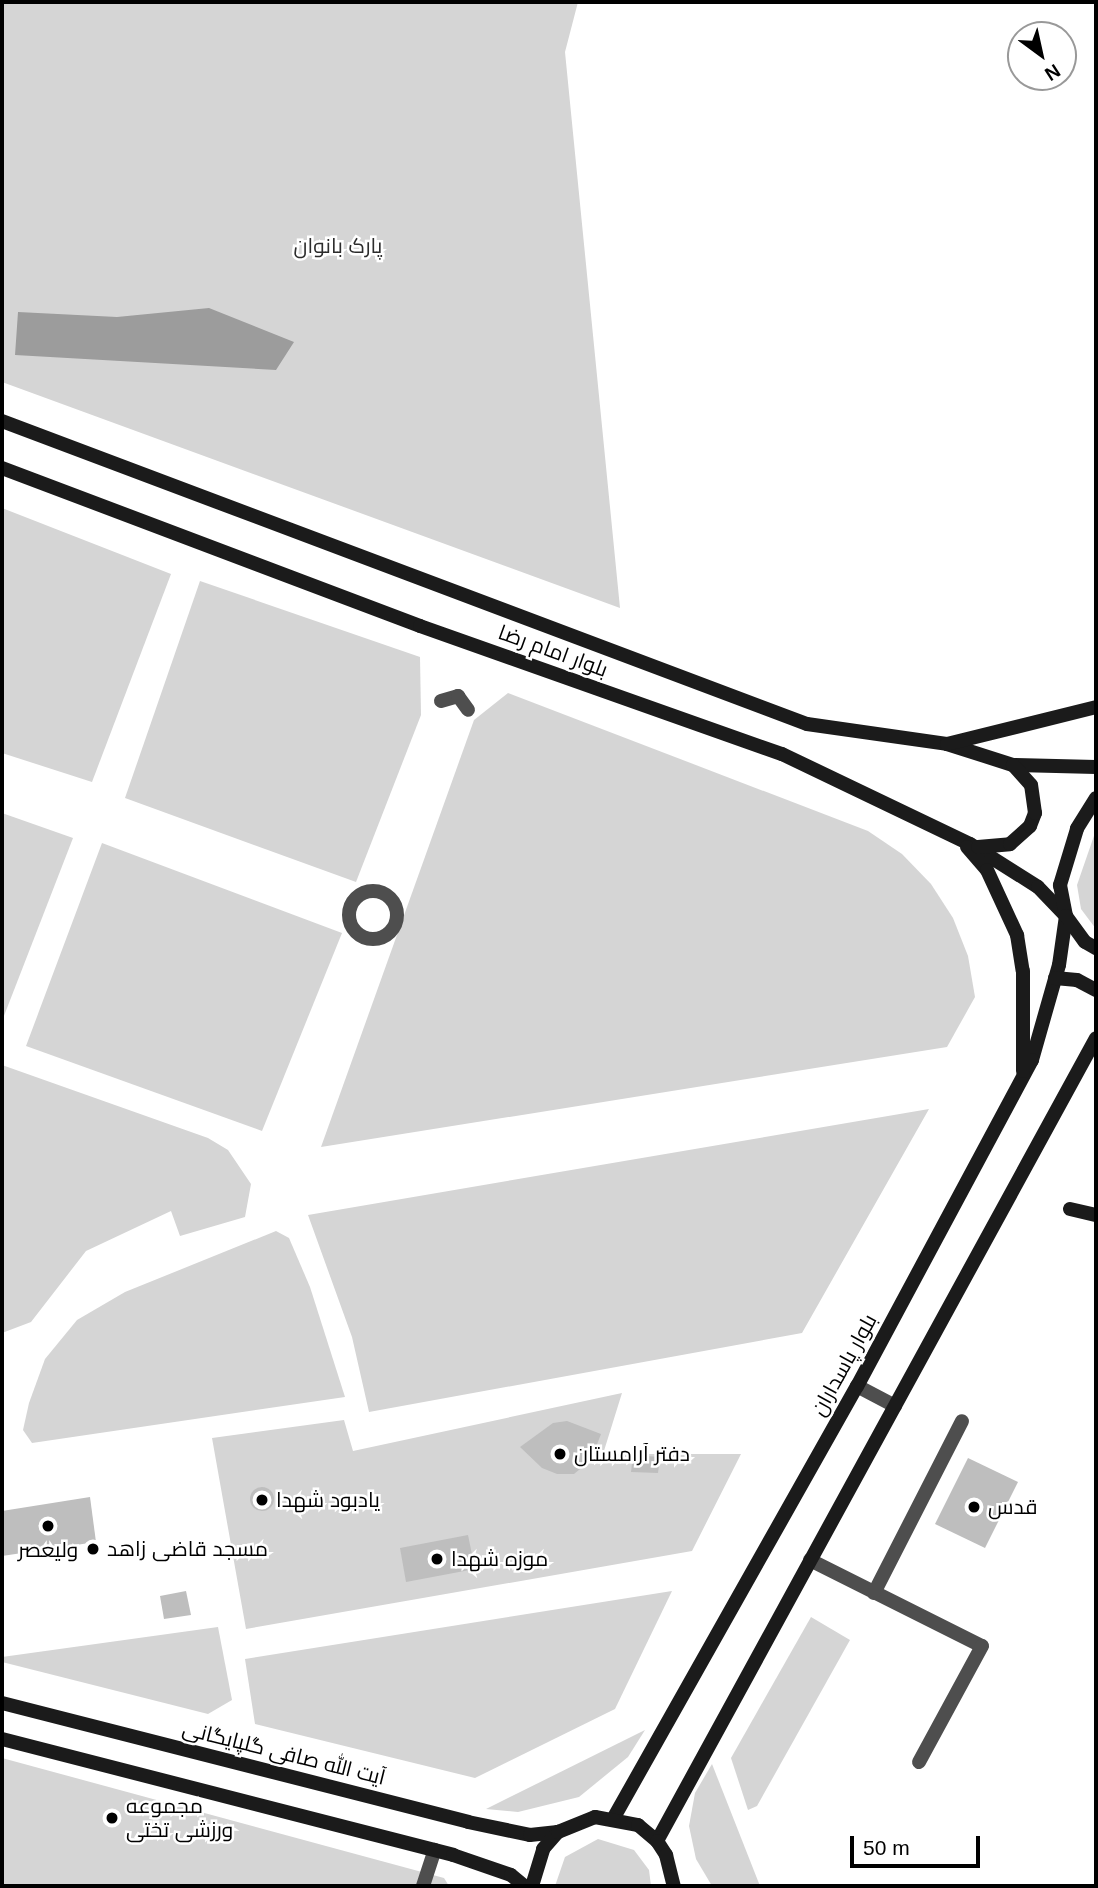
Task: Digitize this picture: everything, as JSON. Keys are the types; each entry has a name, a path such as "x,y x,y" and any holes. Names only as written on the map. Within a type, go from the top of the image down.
{"main road":[{"name":"بلوار امام رضا","path":"2,421 807,724 947,744"},
{"name":"بلوار امام رضا","path":"2,468 420,626 782,754 965,841 1038,887 1066,916 1085,942 1096,948"},
{"path":"947,744 1096,707"},
{"path":"947,744 1013,765 1096,767"},
{"path":"965,841 983,848 1010,845 1030,825 1035,813 1031,785 1013,765"},
{"path":"1066,916 1060,885 1067,855 1096,798"},
{"path":"965,841 987,870 1017,935 1023,971 1022,1077"},
{"name":"بلوار پاسداران","path":"614,1817 857,1386 1032,1060 1055,978 1066,916"},
{"path":"1055,978 1077,980 1096,990"},
{"path":"657,1841 1096,1038"},
{"path":"1070,1209 1096,1216"},
{"name":"آیت الله صافی گلپایگانی","path":"2,1703 468,1822 530,1835 558,1832"},
{"path":"2,1739 435,1850 511,1875 524,1886"},
{"path":"532,1886 543,1849 558,1832 585,1819 614,1817 638,1825 657,1841 666,1855 674,1886"}],"street":[{"path":"441,701 458,696 468,710"},
{"path":"857,1386 895,1406"},
{"path":"874,1593 962,1420"},
{"path":"810,1560 850,1573 874,1593 982,1646 919,1762"},
{"path":"424,1886 435,1850"}],"green space":[{"name":"پارک بانوان","path":"2,2 578,2 565,52 620,608 2,382"},
{"path":"2,508 171,574 92,782 2,753"},
{"path":"200,581 420,657 421,715 356,882 125,798"},
{"path":"508,693 868,831 902,854 931,884 953,918 968,956 975,997 947,1047 321,1147 474,720"},
{"path":"2,813 73,838 2,1021"},
{"path":"1096,830 1096,929 1081,909 1077,885"},
{"path":"102,843 342,933 262,1131 26,1046"},
{"path":"2,1065 208,1138 228,1150 251,1184 245,1217 180,1236 171,1211 86,1251 31,1322 2,1333"},
{"path":"929,1109 802,1333 369,1412 352,1337 308,1215"},
{"path":"276,1231 289,1238 310,1287 345,1397 32,1443 23,1430 29,1403 45,1359 77,1320 125,1292"},
{"path":"622,1393 603,1454 741,1454 692,1551 246,1629 212,1438 344,1420 353,1451"},
{"path":"672,1591 615,1709 475,1778 255,1724 245,1659"},
{"path":"811,1617 850,1640 757,1806 748,1810 731,1758"},
{"path":"218,1627 232,1700 208,1714 2,1662 2,1657"},
{"path":"645,1730 628,1757 579,1797 518,1812 486,1809"},
{"name":"مجموعه ورزشی تختی","path":"2,1758 444,1878 449,1886 2,1886"},
{"path":"712,1764 760,1886 712,1886 696,1859 689,1826 695,1793"},
{"path":"598,1839 634,1850 649,1870 651,1886 555,1886 565,1857"}],"shaded area":[{"path":"209,308 294,342 276,370 15,355 18,312 117,317"}],"building":[{"name":"دفتر آرامستان","path":"567,1421 601,1434 591,1460 574,1474 557,1474 542,1468 520,1447 553,1423"},
{"path":"633,1455 660,1457 658,1473 631,1472"},
{"name":"قدس","path":"968,1458 1018,1482 985,1548 935,1524"},
{"name":"یادبود شهدا","path":"257,1487 267,1487 274,1494 274,1504 267,1511 257,1511 250,1504 250,1494"},
{"name":"ولیعصر","path":"90,1497 96,1542 2,1556 2,1511"},
{"name":"موزه شهدا","path":"468,1535 475,1569 406,1582 400,1548"},
{"path":"186,1591 191,1615 164,1619 160,1596"}],"place":[{"name":"دفتر آرامستان","path":"560,1454"},
{"name":"یادبود شهدا","path":"262,1500"},
{"name":"قدس","path":"974,1507"},
{"name":"ولیعصر","path":"48,1526"},
{"name":"مسجد قاضی زاهد","path":"93,1549"},
{"name":"موزه شهدا","path":"437,1559"},
{"name":"مجموعه ورزشی تختی","path":"112,1818"}]}
